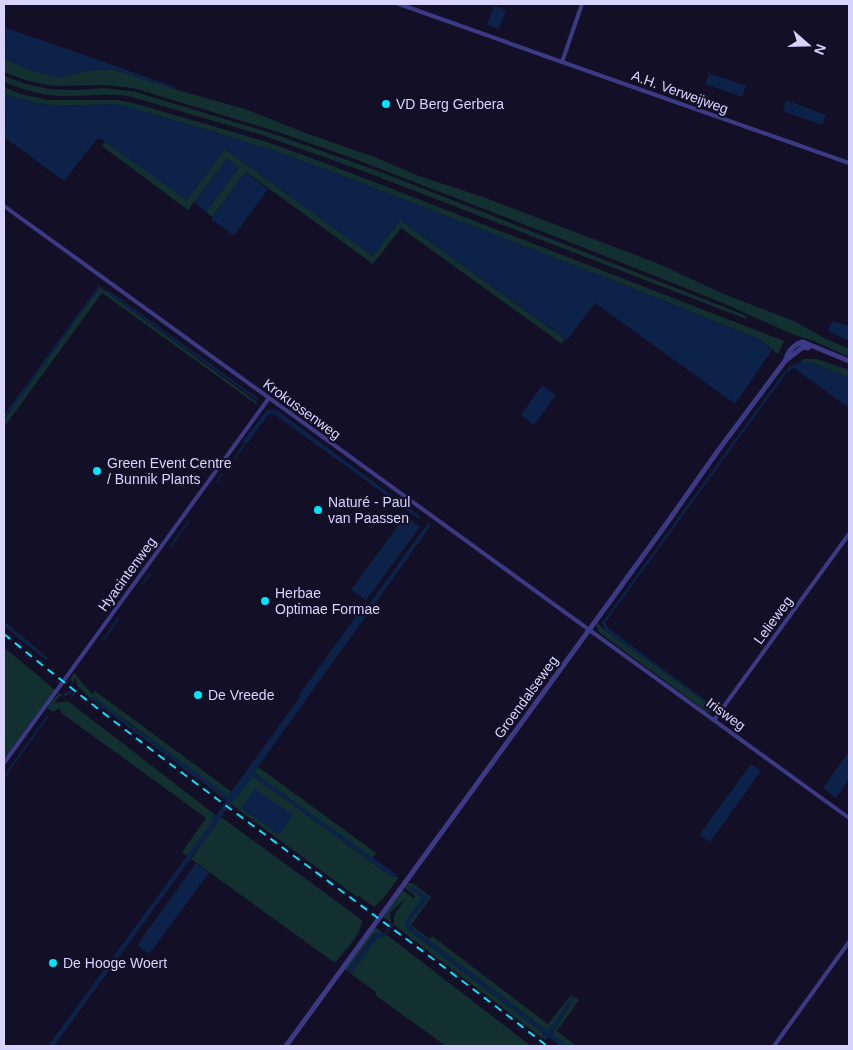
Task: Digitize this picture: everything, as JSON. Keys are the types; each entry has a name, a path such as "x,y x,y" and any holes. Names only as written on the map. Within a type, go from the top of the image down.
{"street":[{"name":"A.H. Verweijweg","path":"399,4 849,163"},
{"path":"562,62 582,4"},
{"name":"Krokussenweg","path":"4,206 589,629"},
{"path":"796,343 803,342 849,360"},
{"path":"796,343 816,351 822,350"},
{"name":"Groendalseweg","path":"785,362 796,343"},
{"name":"Groendalseweg","path":"286,1046 717,452 785,362 802,347 808,348"},
{"name":"Hyacintenweg","path":"4,764 269,398"},
{"name":"Lelieweg","path":"714,720 849,534"},
{"name":"Irisweg","path":"589,629 849,818"},
{"path":"774,1046 849,942"}],"green space":[{"path":"4,59 36,72 62,78 85,71 112,69 245,109 377,158 419,176 483,197 659,264 726,295 794,321 824,338 849,349 849,357 723,303 352,158 275,131 133,88 104,85 53,86 25,80 4,72"},
{"path":"4,76 26,84 49,89 77,90 104,88 136,92 277,135 378,171 747,316 746,319 363,171 259,134 128,96 57,96 36,93 4,82"},
{"path":"4,87 21,94 48,100 118,100 267,142 784,341 778,354 761,340 614,281 280,153 117,104 55,106 4,94"},
{"path":"105,141 187,200 225,149 373,256 400,220 565,339 562,344 401,228 373,264 246,172 212,217 206,212 239,168 227,159 188,210 102,146"},
{"path":"100,287 257,402 256,404 102,293 4,427 4,420"},
{"path":"803,359 816,359 849,370 849,377 809,362 800,362"},
{"path":"597,622 603,629 712,706 722,705 716,712 707,712 600,633"},
{"path":"4,647 55,690 4,759"},
{"path":"74,673 92,694 95,691 232,792 228,796 225,795 131,724 91,697 176,763 91,699 78,687 75,678 74,684 70,679"},
{"path":"59,693 63,696 60,696 54,703 68,701 214,814 212,822 187,856 182,852 206,818 60,712 61,710 58,708 55,711 51,711 48,706"},
{"path":"257,766 376,853 372,858 257,775 254,772"},
{"path":"252,775 392,877 399,877 382,900 374,907 359,896 357,897 229,803 237,797"},
{"path":"202,782 223,796 223,798"},
{"path":"221,817 362,920 359,932 335,963 191,859"},
{"path":"408,883 412,883 431,897 411,925 430,939 432,936 548,1024 571,995 573,996 549,1030 546,1030 410,926 409,923 428,897 410,887 421,897 421,900 405,922 407,929 543,1033 542,1038 394,925 394,915 406,898 390,913 391,923 383,917 402,890 414,898 415,896 404,887"},
{"path":"375,927 383,933 374,934 347,971 344,969"},
{"path":"387,935 531,1046 446,1046 375,995 376,992 351,974 377,938"},
{"path":"575,997 579,1000 557,1031 576,1046 567,1046 552,1034"}],"water":[{"path":"494,6 506,10 499,29 487,25"},
{"path":"4,27 175,87 174,89 112,69 85,71 62,78 36,72 4,59"},
{"path":"709,73 746,86 742,97 705,84"},
{"path":"4,94 55,106 117,104 280,153 614,281 761,340 772,350 735,404 595,303 567,340 400,220 373,256 225,149 187,200 101,139 97,139 64,181 4,137"},
{"path":"786,100 826,115 822,125 783,111"},
{"path":"227,159 239,168 206,212 194,202"},
{"path":"245,172 268,189 234,236 211,219"},
{"path":"100,284 100,287 4,420 4,415"},
{"path":"108,290 259,399 258,401 107,292"},
{"path":"832,321 849,326 849,341 828,331"},
{"path":"800,362 809,362 849,377 849,408 794,368 787,372 605,623 609,629 711,706 606,631 602,623 781,376 789,367"},
{"path":"542,385 556,395 534,425 521,415"},
{"path":"272,409 278,411 421,517 419,519 274,414 271,413 267,416 247,444 243,441 266,411"},
{"path":"405,516 420,527 366,600 351,590"},
{"path":"428,523 432,524 254,772 396,874 396,877 392,877 253,776 237,797 229,803 223,796 197,779 91,698 92,696 228,796 364,605 367,607"},
{"path":"4,621 48,658 46,660 4,626"},
{"path":"849,751 849,779 836,798 823,788"},
{"path":"751,764 761,771 710,842 699,835"},
{"path":"255,789 293,815 279,835 241,808"},
{"path":"214,814 221,817 54,1046 48,1046 212,822"},
{"path":"196,863 209,873 149,954 137,945"},
{"path":"410,885 428,897 409,923 410,926 546,1030 549,1030 573,996 575,997 552,1033 567,1046 560,1046 549,1037 545,1040 542,1038 543,1033 407,929 405,922 421,900 421,897 410,889"},
{"path":"383,933 386,936 377,938 351,974 347,971 375,934"}],"pier":[{"path":"88,697 231,805 221,800 221,798 161,755 89,700"}],"waterway":[{"path":"235,458 245,443"},
{"path":"218,481 222,474"},
{"path":"171,546 188,522"},
{"path":"143,584 150,574"},
{"path":"103,640 118,619"},
{"path":"65,694 73,689"},
{"path":"71,698 76,691"},
{"path":"4,777 47,717"},
{"path":"215,821 233,796"},
{"path":"385,934 393,924"}],"railway":[{"path":"4,634 206,791 547,1046"}],"place":[{"name":"VD Berg Gerbera","path":"386,104"},
{"name":"Green Event Centre / Bunnik Plants","path":"97,471"},
{"name":"Naturé - Paul van Paassen","path":"318,510"},
{"name":"Herbae Optimae Formae","path":"265,601"},
{"name":"De Vreede","path":"198,695"},
{"name":"De Hooge Woert","path":"53,963"}]}
